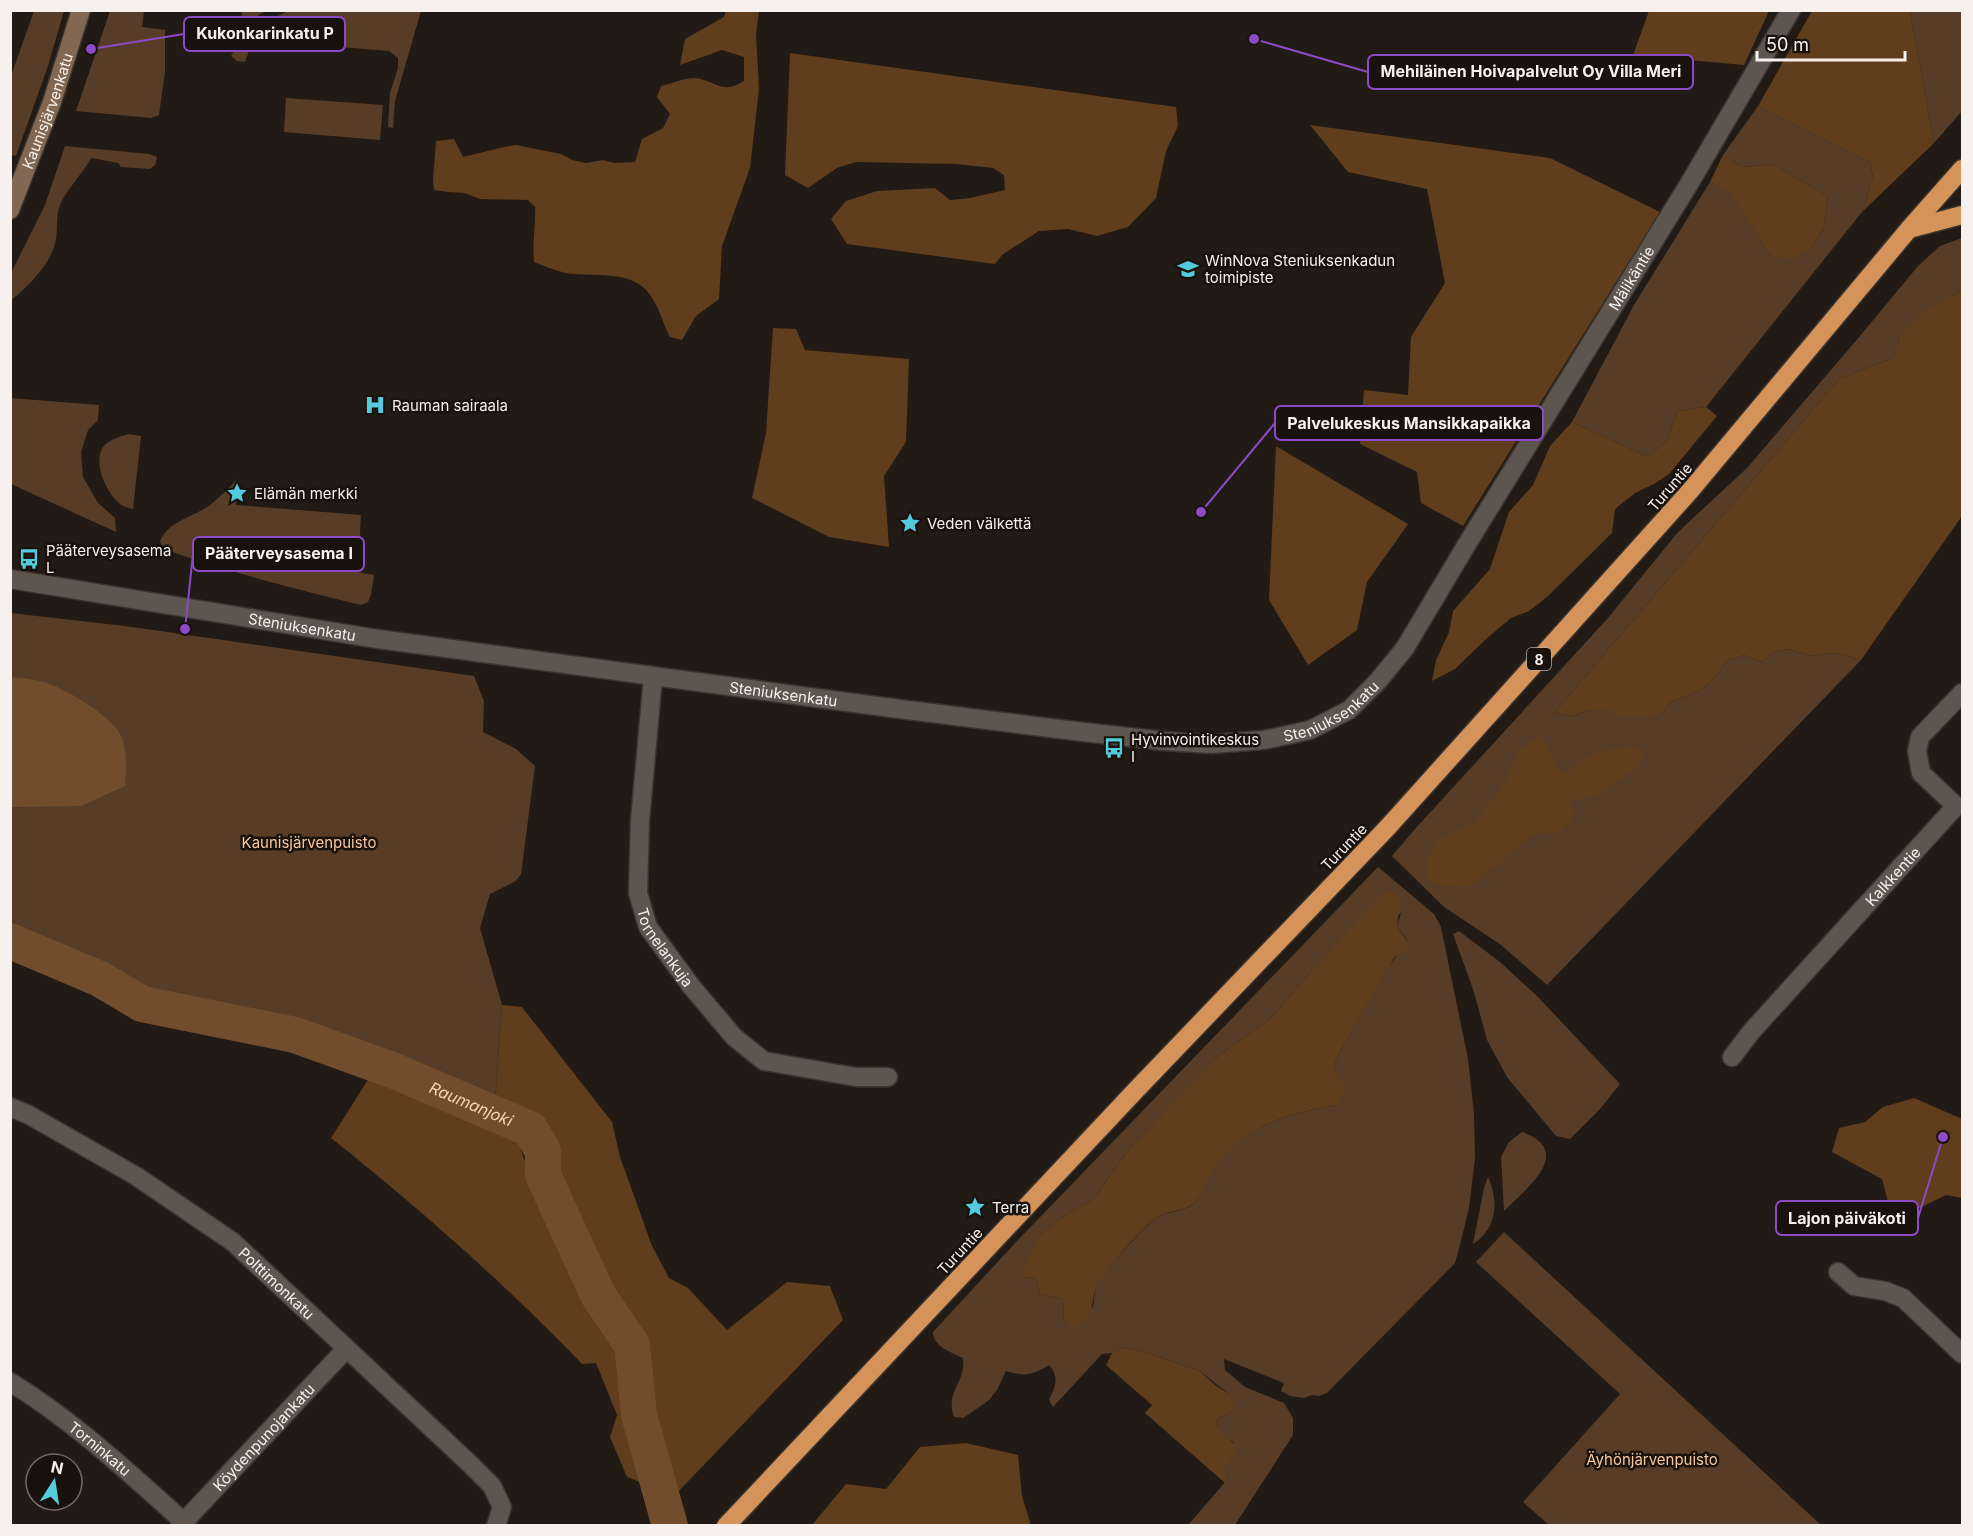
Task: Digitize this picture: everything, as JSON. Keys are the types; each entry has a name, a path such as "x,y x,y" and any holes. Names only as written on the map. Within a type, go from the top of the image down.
{"highway":[{"name":"Turuntie","path":"726,1526 1136,1090 1388,827 1690,491 1908,230 1962,169"},
{"path":"1908,230 1962,215"}],"main road":[{"name":"Kaunisjärvenkatu","path":"10,210 48,112 81,10"}],"street":[{"name":"Mälikäntie","path":"1467,544 1689,184 1791,10"},
{"name":"Steniuksenkatu","path":"10,579 378,639 653,677 971,718 1164,741 1211,744 1264,740 1310,730 1349,710 1378,681 1405,648 1467,544"},
{"name":"Tornelankuja","path":"653,677 640,820 638,893 648,927 734,1037 764,1061 856,1077 888,1077"},
{"name":"Kalkkentie","path":"1732,1057 1751,1032 1959,809 1921,772 1917,751 1920,737 1962,693"},
{"name":"Polttimonkatu","path":"10,1107 29,1115 136,1176 233,1242 492,1486 502,1508 496,1526"},
{"path":"1838,1272 1854,1286 1885,1291 1903,1298 1962,1354"},
{"name":"Köydenpunojankatu","path":"182,1524 346,1349"},
{"name":"Torninkatu","path":"10,1382 93,1441 182,1524"}],"green space":[{"path":"242,10 266,11 250,20 244,19"},
{"path":"290,10 421,11 395,101 393,128 388,127 390,93 398,68 398,58 389,51 253,40 245,62 237,61 231,56 249,35"},
{"path":"34,11 64,11 48,66 16,156 11,155 11,76"},
{"path":"110,11 144,11 142,27 165,30 165,72 159,115 151,118 76,111"},
{"path":"1910,11 1962,11 1962,111 1934,143"},
{"path":"286,98 383,105 380,140 284,132"},
{"path":"1758,106 1870,162 1873,177 1862,212 1706,407 1677,411 1668,439 1648,457 1572,422 1634,305 1710,182 1730,191 1771,257 1813,246 1824,227 1828,197 1773,164 1742,167 1723,155"},
{"path":"65,146 149,154 157,157 155,165 150,169 121,167 118,163 91,158 60,205 55,242 47,262 30,283 11,300 11,273 45,205"},
{"path":"1962,238 1962,291 1953,295 1899,339 1893,358 1839,379 1554,713 1572,716 1590,710 1607,710 1661,714 1671,702 1697,692 1711,682 1728,660 1744,655 1762,662 1772,653 1789,649 1811,656 1835,653 1861,660 1547,985 1501,945 1444,907 1392,856 1608,618 1678,532 1747,468 1918,266 1940,246"},
{"path":"11,398 99,405 98,420 88,430 81,452 83,477 98,503 115,518 116,532 11,484"},
{"path":"128,434 141,436 133,509 117,502 107,488 99,462 105,445"},
{"path":"238,478 236,505 361,515 358,572 374,575 368,602 361,605 287,586 164,549 160,542 169,529 210,505"},
{"name":"Kaunisjärvenpuisto","path":"10,613 125,626 474,676 484,701 483,732 516,749 535,766 521,874 516,881 490,894 480,928 502,1005 495,1102 330,1039 154,1000 96,969 11,933"},
{"path":"1378,867 1434,914 1441,927 1468,1059 1474,1114 1475,1158 1469,1208 1455,1263 1327,1393 1304,1398 1290,1396 1281,1391 1284,1383 1224,1359 1225,1370 1245,1387 1284,1403 1293,1418 1293,1435 1235,1525 1188,1525 1228,1479 1222,1470 1233,1459 1233,1442 1220,1432 1217,1426 1218,1418 1231,1413 1229,1394 1200,1371 1125,1347 1112,1353 1102,1354 1053,1407 1049,1400 1055,1386 1055,1378 1049,1365 1028,1374 1006,1371 997,1390 988,1401 963,1418 954,1417 952,1400 962,1374 963,1358 939,1345 933,1332 1017,1241","holes":["1401,913 1397,926 1407,940 1386,971 1334,1066 1339,1077 1337,1105 1282,1118 1251,1133 1237,1143 1210,1172 1199,1197 1193,1204 1185,1209 1159,1216 1118,1256 1099,1280 1093,1307 1064,1320 1063,1299 1040,1294 1036,1279 1022,1277 1040,1234 1069,1213 1093,1200 1126,1153 1217,1057 1271,1018 1313,969"]},
{"path":"1459,931 1500,962 1537,996 1620,1084 1600,1109 1570,1139 1556,1136 1507,1077 1487,1040 1474,992 1453,934"},
{"path":"1522,1132 1538,1140 1545,1149 1546,1160 1534,1181 1504,1211 1501,1157 1509,1142"},
{"path":"1488,1177 1494,1195 1494,1214 1487,1231 1473,1244 1484,1188"},
{"name":"Äyhönjärvenpuisto","path":"1504,1232 1821,1525 1549,1525 1523,1502 1620,1394 1476,1262"}],"shaded area":[{"path":"1649,10 1769,11 1744,65 1633,55"},
{"path":"726,11 759,11 756,34 759,89 750,168 722,246 719,299 696,316 682,340 670,337 652,298 636,282 619,277 574,274 554,270 534,262 535,207 528,200 480,199 464,193 434,190 436,141 454,139 463,157 516,145 561,154 572,160 586,163 603,160 614,163 635,162 642,139 663,128 670,114 657,97 661,86 694,78 723,87 744,81 744,57 722,50 680,65 685,39 724,17"},
{"path":"1812,11 1910,11 1934,143 1862,212 1873,177 1870,162 1758,106"},
{"path":"790,53 1176,107 1178,126 1166,151 1156,198 1128,227 1097,236 1068,229 1039,231 1002,255 995,264 847,244 831,219 846,201 877,191 935,188 950,200 970,198 1005,190 1004,175 993,168 956,164 856,162 837,168 808,188 785,175"},
{"path":"1310,125 1550,158 1660,212 1463,526 1421,503 1417,472 1360,444 1364,390 1408,395 1411,337 1445,283 1427,189 1348,172"},
{"path":"1723,155 1742,167 1773,164 1828,197 1824,227 1813,246 1794,259 1771,257 1730,192 1710,182"},
{"path":"1962,291 1962,516 1861,660 1835,653 1811,656 1789,649 1772,653 1762,662 1744,655 1728,660 1711,682 1697,692 1671,702 1661,714 1649,717 1617,717 1607,710 1590,710 1572,716 1554,713 1839,379 1893,358 1898,342 1910,324 1935,305"},
{"path":"773,328 796,329 805,350 909,359 906,442 884,476 889,547 829,537 752,498 766,433"},
{"path":"1706,407 1717,416 1669,474 1635,493 1615,509 1612,533 1547,597 1529,611 1511,618 1455,669 1432,681 1436,660 1449,632 1453,611 1490,569 1509,512 1533,485 1550,446 1572,422 1648,457 1668,439 1677,411"},
{"path":"1276,446 1408,524 1367,582 1357,630 1308,665 1269,600"},
{"path":"10,677 55,686 77,697 109,721 121,736 125,748 125,786 81,806 11,807"},
{"path":"1538,735 1547,745 1556,765 1567,774 1586,756 1606,750 1631,746 1645,751 1637,767 1598,795 1569,801 1575,815 1563,830 1555,834 1536,833 1471,887 1441,886 1427,880 1427,859 1435,842 1475,822 1506,780 1520,750"},
{"path":"1391,891 1401,899 1397,926 1407,941 1407,948 1394,958 1338,1055 1334,1066 1346,1091 1337,1105 1282,1118 1251,1133 1237,1143 1211,1172 1193,1204 1153,1220 1110,1266 1096,1287 1090,1313 1081,1324 1073,1329 1064,1320 1063,1299 1040,1294 1036,1279 1022,1277 1024,1267 1040,1234 1069,1213 1093,1200 1126,1153 1184,1091 1217,1057 1271,1018 1384,892"},
{"path":"502,1005 522,1007 612,1122 620,1157 652,1246 669,1278 688,1288 727,1330 787,1282 830,1286 843,1320 674,1496 640,1387 641,1339 602,1290 577,1213 554,1186 557,1149 546,1129 495,1102"},
{"path":"373,1072 445,1099 515,1132 533,1185 576,1276 622,1351 630,1420 645,1484 627,1477 610,1437 617,1415 596,1363 582,1364 460,1247 331,1138"},
{"path":"1914,1098 1962,1119 1962,1198 1946,1195 1913,1211 1888,1202 1882,1179 1832,1152 1839,1128 1865,1122 1883,1107"},
{"path":"1125,1347 1200,1371 1229,1394 1235,1404 1231,1413 1218,1418 1217,1423 1218,1429 1232,1442 1236,1451 1233,1459 1223,1470 1228,1479 1225,1483 1145,1413 1152,1405 1106,1365 1112,1353"},
{"path":"966,1443 1018,1455 1022,1496 1029,1525 812,1525 846,1484 886,1489 920,1447"}],"waterway":[{"name":"Raumanjoki","path":"10,941 100,979 142,1004 295,1035 392,1070 530,1129 543,1151 543,1175 598,1295 632,1345 639,1415 670,1526"}],"place":[{"name":"Mehiläinen Hoivapalvelut Oy Villa Meri","path":"1254,39"},
{"name":"Kukonkarinkatu P","path":"91,49"},
{"name":"WinNova Steniuksenkadun toimipiste","path":"1188,269"},
{"name":"Rauman sairaala","path":"375,405"},
{"name":"Elämän merkki","path":"237,493"},
{"name":"Palvelukeskus Mansikkapaikka","path":"1201,512"},
{"name":"Veden välkettä","path":"910,523"},
{"name":"Pääterveysasema L","path":"29,559"},
{"name":"Pääterveysasema I","path":"185,629"},
{"name":"Hyvinvointikeskus I","path":"1114,748"},
{"name":"Lajon päiväkoti","path":"1943,1137"},
{"name":"Terra","path":"975,1207"}]}
